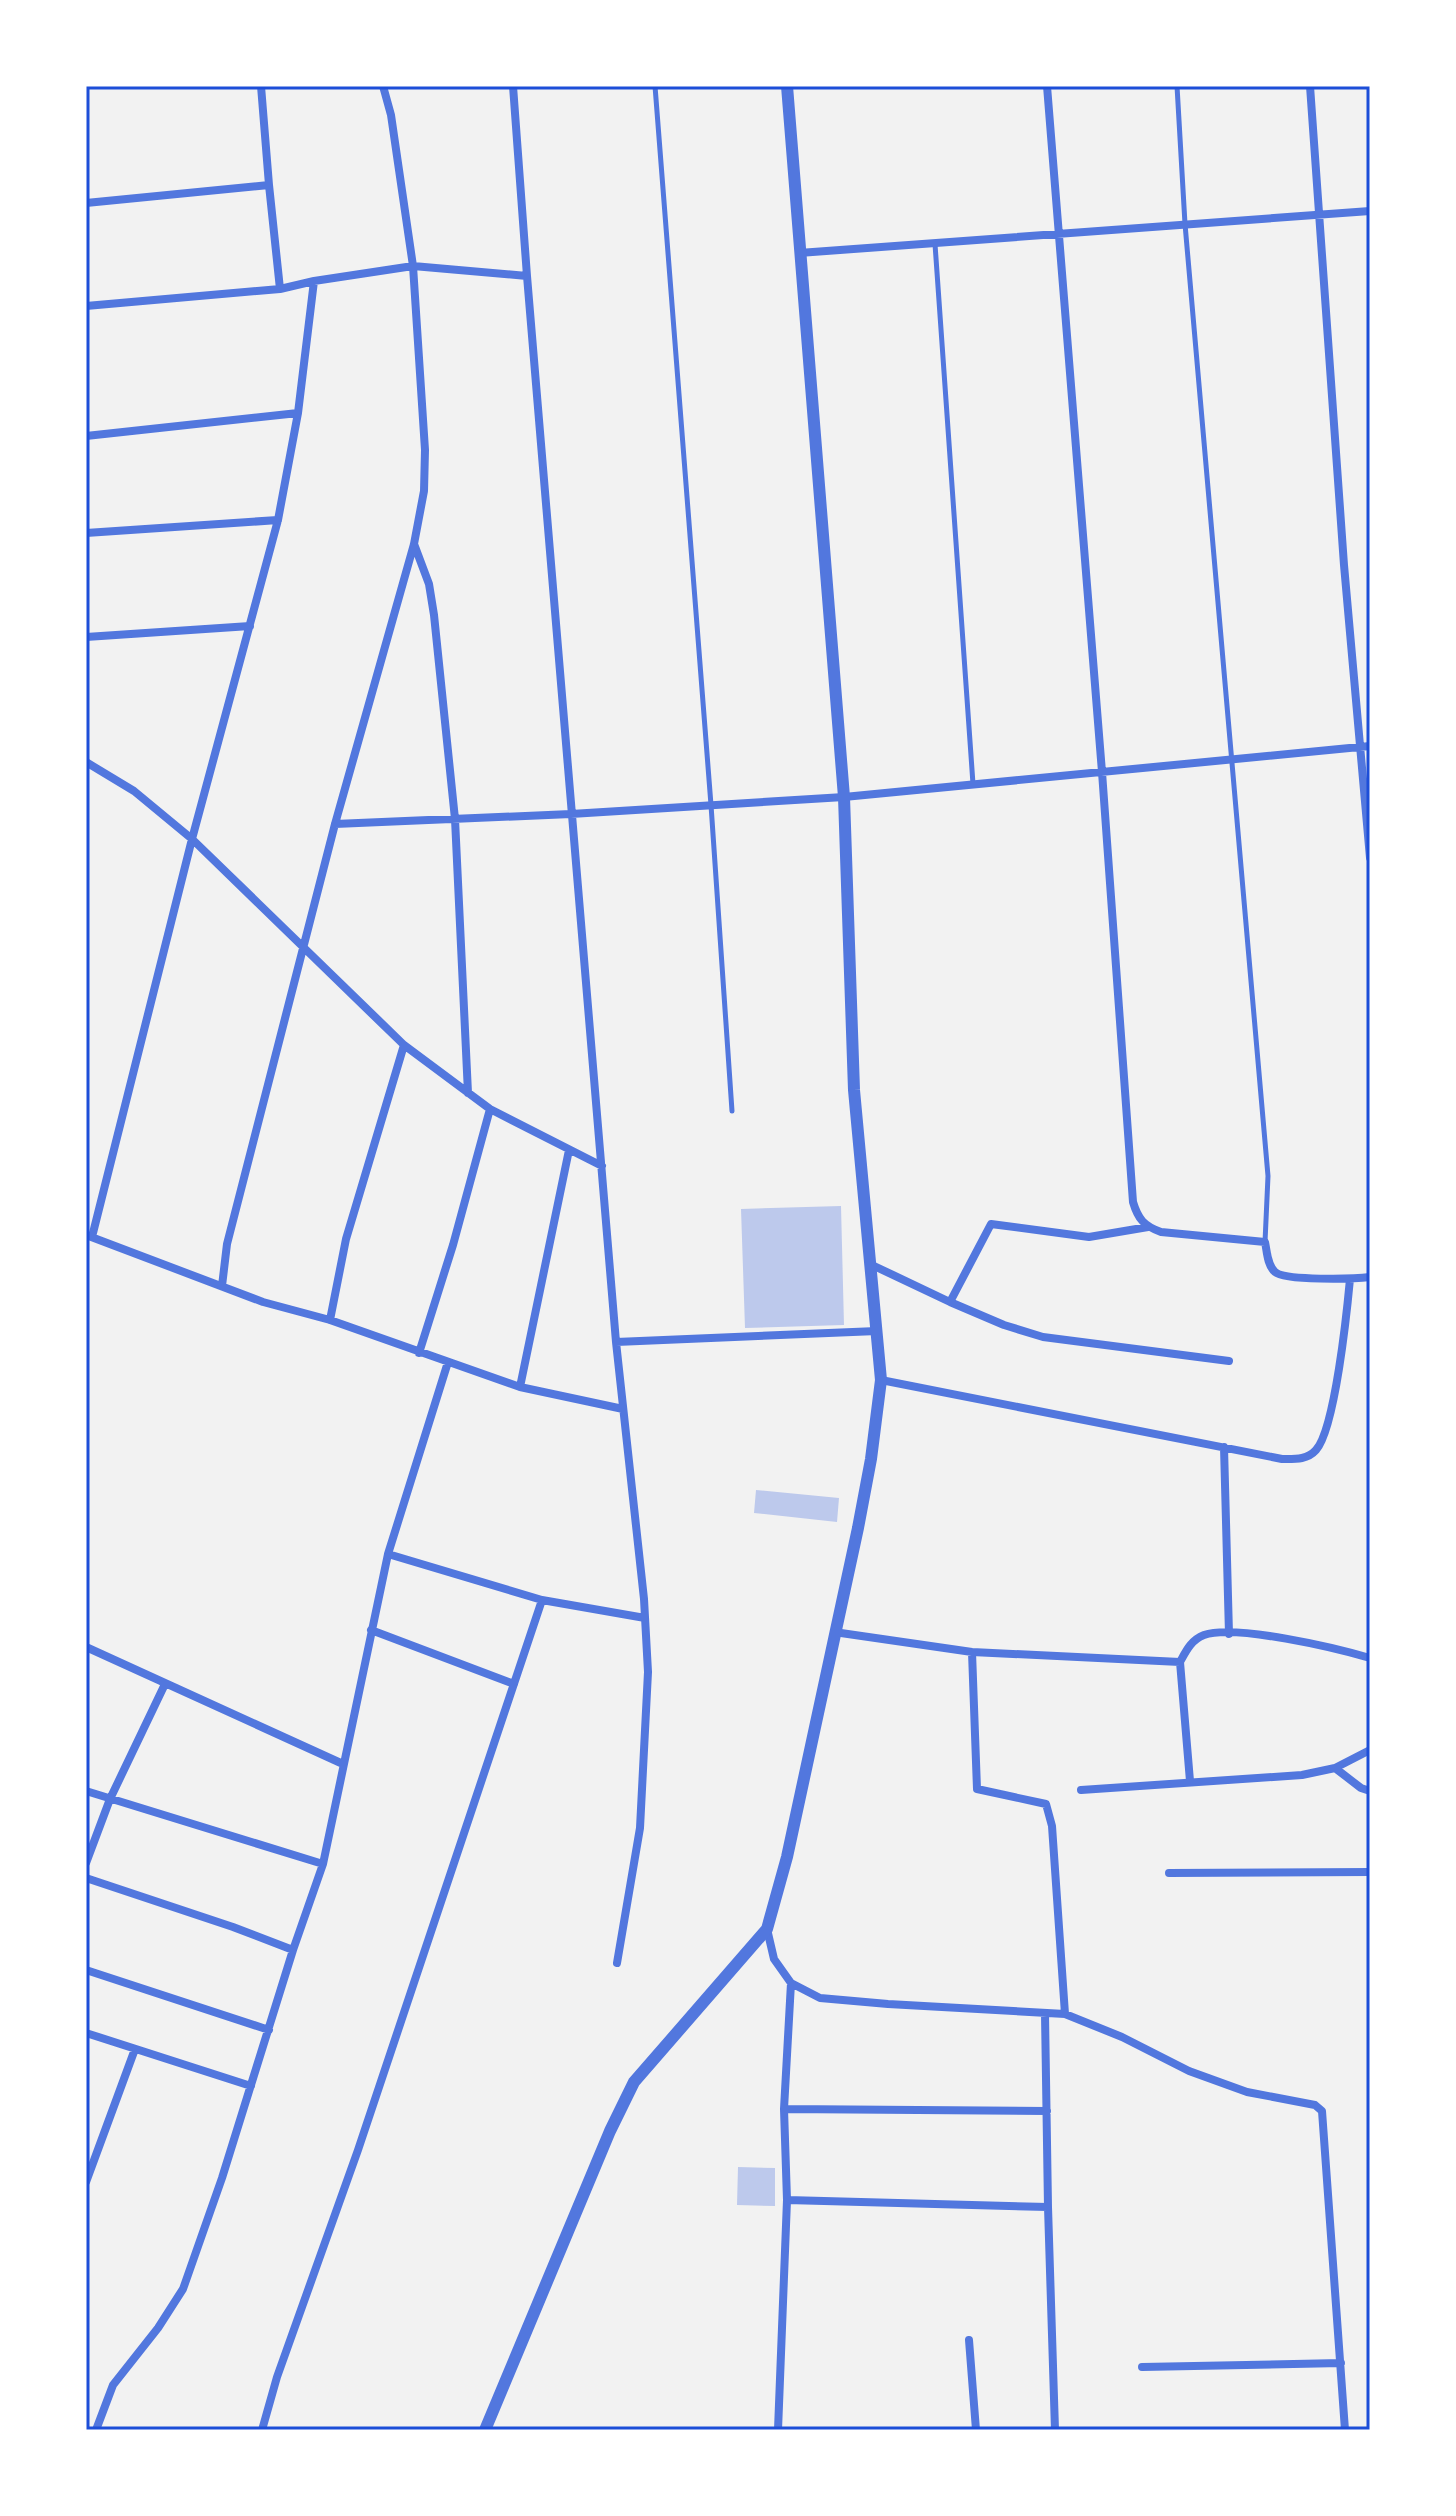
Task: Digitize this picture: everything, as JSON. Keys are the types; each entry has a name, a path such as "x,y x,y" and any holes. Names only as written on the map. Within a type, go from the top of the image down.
{"street":[{"path":"261,86 280,289"},
{"path":"222,1286 227,1244 335,824 414,544 424,491 425,450 413,266 391,115 383,86"},
{"path":"513,86 571,814 648,1672 640,1828 617,1963"},
{"path":"485,2430 610,2131 634,2082 767,1929 787,1857 869,1473 881,1380 854,1090 844,797 787,86"},
{"path":"1047,86 1133,1202 1137,1216 1148,1227 1161,1232 1265,1242 1269,1264 1276,1274 1350,1279 1370,1277"},
{"path":"1310,86 1370,858"},
{"path":"86,203 269,185"},
{"path":"799,253 1370,211"},
{"path":"86,306 280,289 413,266 527,276"},
{"path":"314,281 298,413 278,520 89,1236 263,1302 330,1320 520,1387 623,1409"},
{"path":"86,436 298,413"},
{"path":"86,533 278,520"},
{"path":"414,544 429,584 434,615 455,819 468,1093"},
{"path":"86,637 250,626"},
{"path":"335,824 571,814 844,797 1370,746"},
{"path":"86,762 134,791 192,839 404,1045 490,1109 602,1166"},
{"path":"330,1320 346,1239 404,1045"},
{"path":"419,1353 453,1245 490,1109"},
{"path":"520,1387 569,1150"},
{"path":"950,1302 991,1224 1089,1237 1148,1227"},
{"path":"872,1265 1004,1325 1043,1337 1229,1361"},
{"path":"881,1380 1299,1460 1319,1447 1326,1430 1345,1333 1350,1279"},
{"path":"616,1342 877,1331"},
{"path":"96,2430 113,2385 158,2328 183,2289 251,2086 323,1864 388,1554 448,1362"},
{"path":"1224,1447 1229,1634"},
{"path":"388,1554 542,1600 645,1618"},
{"path":"262,2430 277,2377 358,2150 542,1600"},
{"path":"371,1630 514,1684"},
{"path":"834,1632 972,1652 1180,1662"},
{"path":"1190,1781 1180,1662 1189,1645 1205,1635 1229,1634 1302,1642 1370,1658"},
{"path":"86,1647 343,1764"},
{"path":"972,1652 977,1789 1046,1804 1052,1826 1065,2014"},
{"path":"86,1863 110,1799 165,1684"},
{"path":"1081,1790 1302,1775 1335,1768 1370,1750"},
{"path":"1335,1768 1361,1788 1370,1791"},
{"path":"86,1791 323,1864"},
{"path":"1169,1873 1370,1872"},
{"path":"86,1878 293,1950"},
{"path":"767,1929 774,1959 791,1983 820,1998 1065,2014 1122,2037 1189,2071 1247,2092 1315,2105 1322,2111 1345,2430"},
{"path":"86,1970 269,2030"},
{"path":"778,2430 787,2200 784,2109 791,1983"},
{"path":"1045,2014 1055,2430"},
{"path":"86,2033 251,2086"},
{"path":"86,2182 135,2049"},
{"path":"784,2109 1047,2111"},
{"path":"787,2200 1048,2207"},
{"path":"969,2340 976,2430"},
{"path":"1142,2367 1341,2363"}],"lane":[{"path":"655,86 732,1111"},
{"path":"1177,86 1185,224 1256,1067 1268,1176 1265,1242"},
{"path":"935,243 973,785"}],"building":[{"path":"841,1206 844,1325 745,1328 741,1209"},
{"path":"756,1490 839,1498 837,1522 754,1513"},
{"path":"738,2167 775,2168 775,2206 737,2205"}]}
